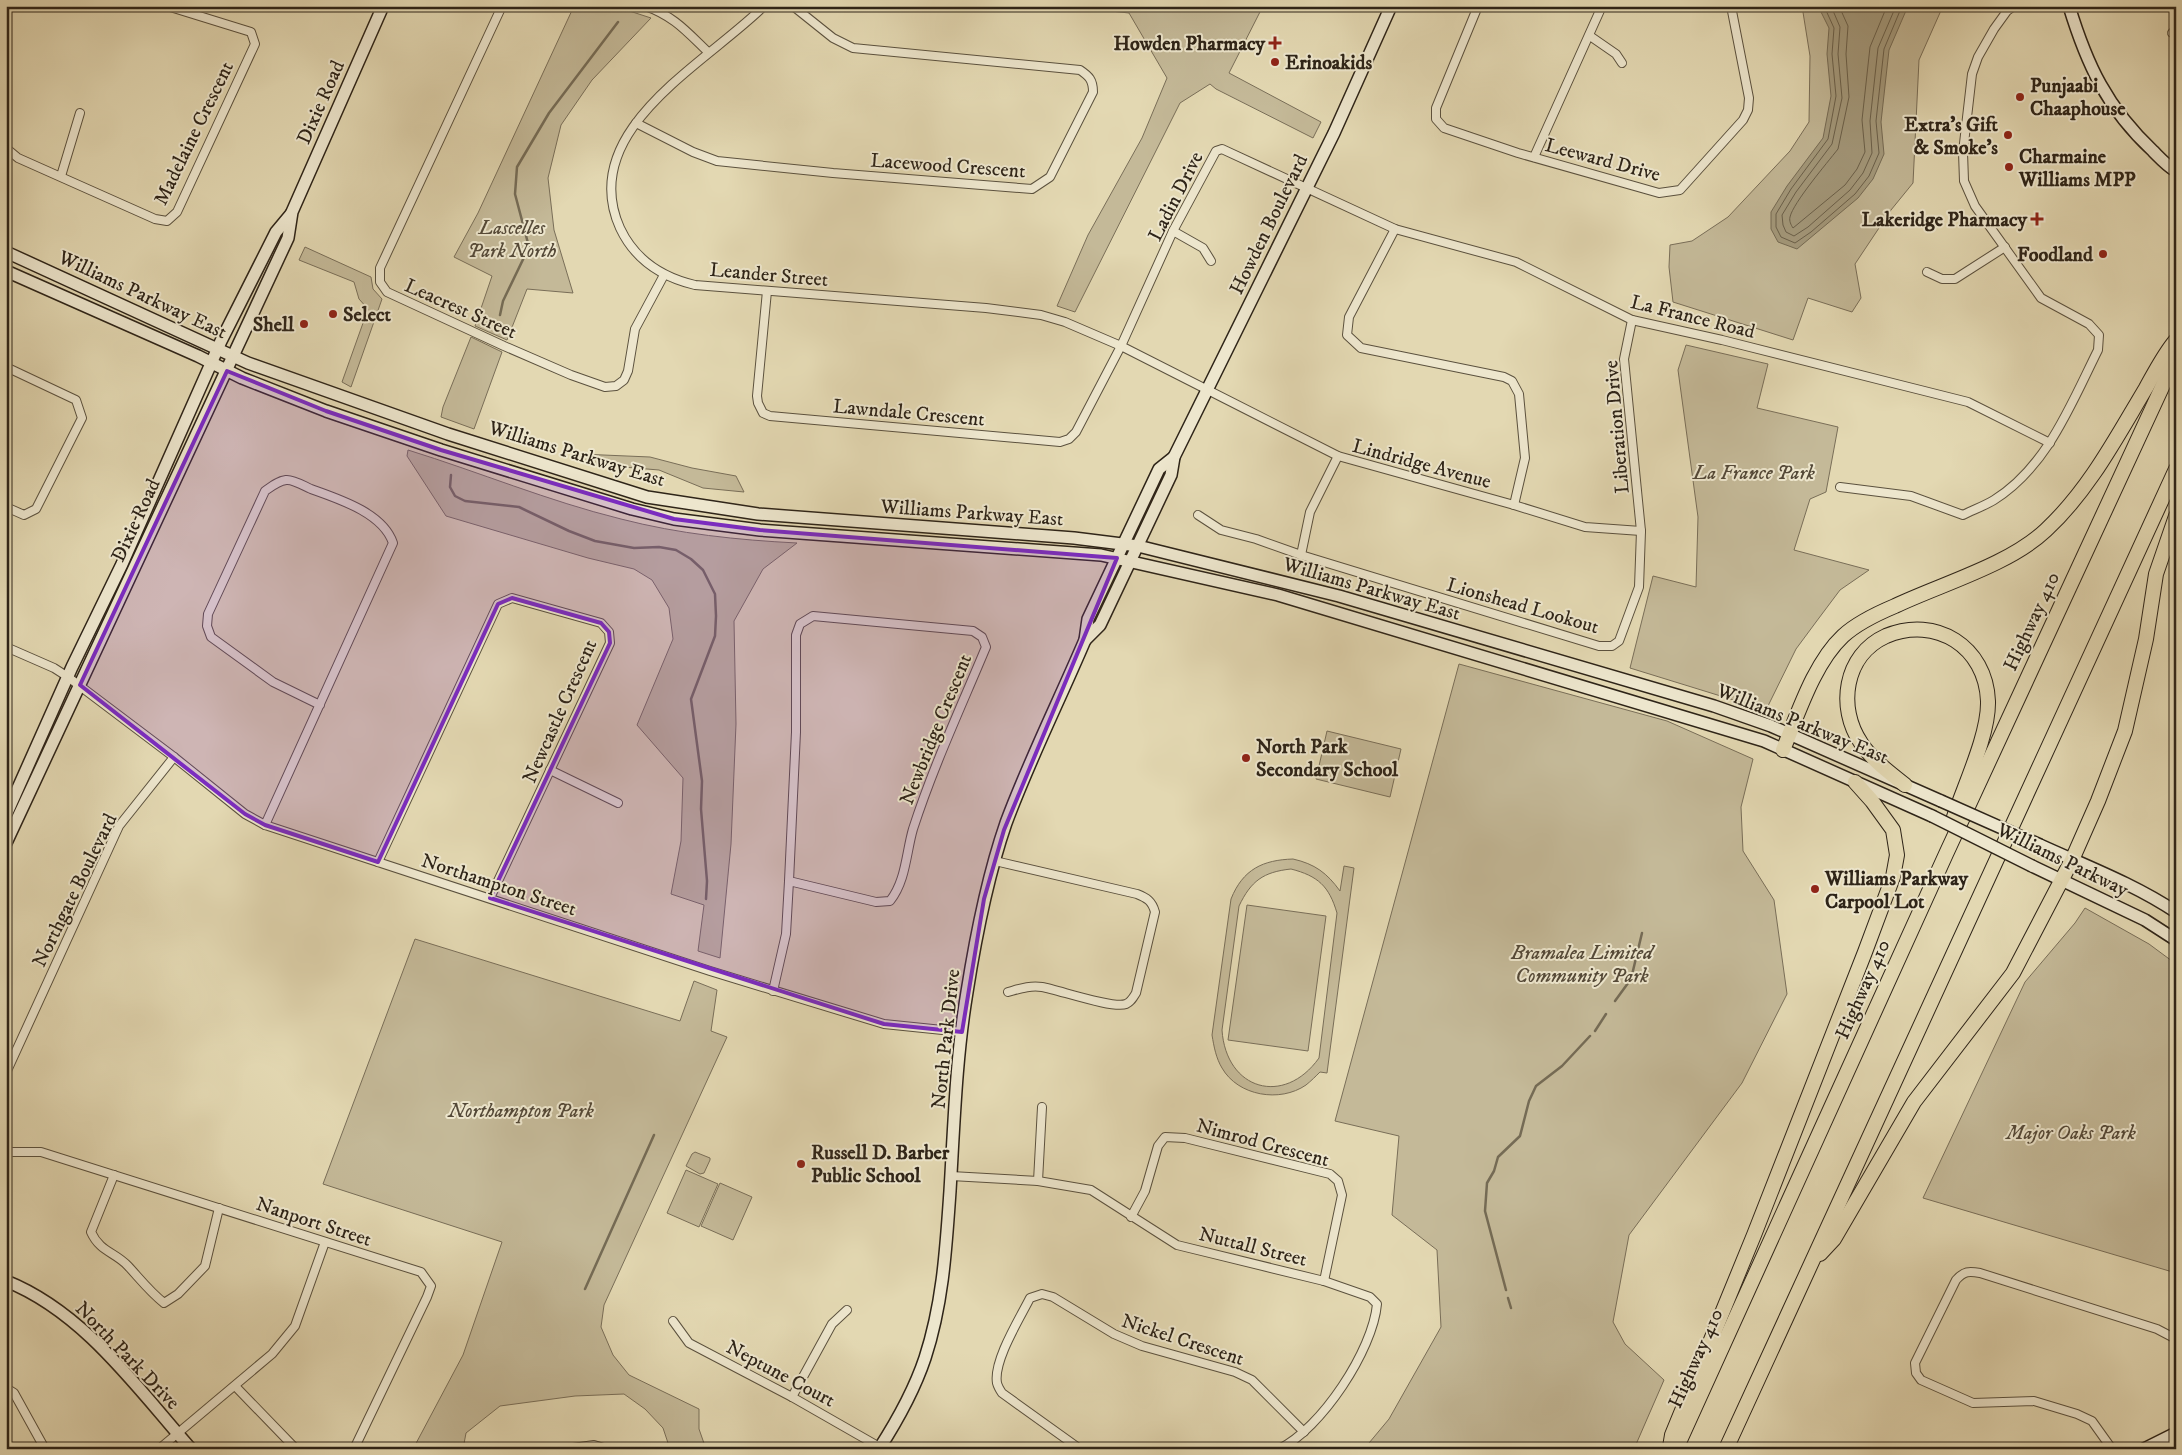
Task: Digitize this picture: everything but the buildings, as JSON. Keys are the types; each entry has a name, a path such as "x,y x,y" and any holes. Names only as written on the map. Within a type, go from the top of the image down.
{"highway":[{"path":"1783,750 1819,670 1843,636 1869,618 1922,593 1983,568 2027,545 2060,517 2096,472 2176,340"},
{"name":"Highway 410","path":"1676,1449 1946,854 2176,356"},
{"path":"1726,1449 1899,1077 2176,469"},
{"path":"1811,1263 1834,1239 1914,1102 2013,973 2063,880 2098,801 2125,730 2144,647 2156,574 2176,516"},
{"path":"1905,785 1873,758 1856,735 1848,715 1847,684 1861,657 1878,641 1897,632 1912,630 1933,631 1948,636 1970,652 1984,676 1988,702 1987,716 1978,747 1948,834 1946,854"},
{"path":"1670,1449 1672,1435 1754,1235 1866,952 1893,877 1897,855 1893,830 1854,782"}],"main road":[{"name":"Dixie Road","path":"6,815 68,677 122,564 217,349 276,232 292,212 383,6"},
{"name":"Howden Boulevard","path":"1130,561 1171,475 1174,457 1354,92 1391,6"},
{"path":"2070,6 2078,36 2098,83 2132,132 2176,171"},
{"name":"Dixie Road","path":"6,843 288,238 292,212"},
{"name":"Williams Parkway East","path":"6,252 233,357 363,405 647,498 758,514 1074,538 1138,546 1340,596 1714,706 1790,734 1941,801"},
{"name":"Williams Parkway East","path":"6,271 211,362 227,371 326,411 441,450 632,509 674,518 760,530 1065,551 1130,561 1278,596 1722,728 1783,750 1932,816"},
{"name":"Howden Boulevard","path":"1116,558 1159,469 1174,457"},
{"name":"North Park Drive","path":"880,1448 902,1412 914,1387 931,1337 944,1277 962,1032 984,899 994,861 1014,804 1085,640 1088,619 1116,558"},
{"name":"North Park Drive","path":"1085,640 1100,625 1130,561"},
{"name":"Williams Parkway","path":"1941,801 2120,881 2176,912"},
{"name":"Williams Parkway","path":"1932,816 2145,920 2176,940"},
{"name":"North Park Drive","path":"6,1280 39,1297 83,1330 191,1449"},
{"path":"2144,1449 2176,1432"}],"street":[{"name":"Madelaine Crescent","path":"6,148 18,158 155,219 167,220 177,212 255,44 251,32 167,6"},
{"name":"Leacrest Street","path":"502,6 380,268 380,282 387,292 521,353 605,387 616,386 624,380 628,371 635,329 664,275"},
{"path":"645,6 676,21 708,52"},
{"name":"Leander Street","path":"764,6 708,52 669,88 636,123 623,142 614,166 610,187 615,215 627,242 649,266 664,275 695,284 986,308 1041,315 1065,322 1121,346 1206,390"},
{"name":"Lacewood Crescent","path":"636,123 693,152 717,161 833,173 1032,189 1050,177 1093,92 1093,82 1080,70 853,48 833,38 793,6"},
{"name":"Leeward Drive","path":"1478,6 1436,108 1436,119 1444,128 1659,194 1680,190 1743,120 1748,110 1749,98 1731,6"},
{"path":"1534,157 1602,6"},
{"path":"1840,487 1911,496 1963,515 1994,500 2027,473 2050,443 2098,350 2099,335 2089,324 2041,298 1974,206 1964,181 1964,152 1972,74 1978,57 2007,11 2014,6"},
{"path":"1590,36 1616,54 1622,63"},
{"path":"60,176 80,113"},
{"name":"Ladin Drive","path":"1121,346 1173,231 1216,151 1222,149 1306,188"},
{"name":"La France Road","path":"1306,188 1395,229 1516,262 1632,320 1722,340 1968,402 2050,443"},
{"path":"1395,229 1349,317 1347,335 1361,348 1504,377 1512,381 1519,394 1524,458 1514,504"},
{"path":"1173,231 1203,248 1211,261"},
{"path":"1927,272 1942,279 1955,279 2004,247"},
{"name":"Lawndale Crescent","path":"767,291 757,396 763,413 770,416 1060,442 1069,439 1076,432 1121,346"},
{"name":"Liberation Drive","path":"1632,320 1624,359 1641,532"},
{"path":"6,367 76,400 82,418 36,509 24,515 6,507"},
{"name":"Lindridge Avenue","path":"1206,390 1338,456 1514,504 1585,527 1641,532"},
{"path":"1300,556 1310,512 1338,456"},
{"path":"265,825 320,705 393,543 390,534 382,525 355,506 288,479 275,483 265,491 208,614 207,626 211,638 273,682 320,705"},
{"name":"Lionshead Lookout","path":"1198,515 1221,530 1256,539 1300,556 1599,646 1612,646 1619,641 1639,587 1641,532"},
{"name":"Newcastle Crescent","path":"378,862 495,609 503,600 512,598 601,623 609,632 610,643 490,898"},
{"name":"Newbridge Crescent","path":"773,991 786,934 796,732 796,635 800,624 814,616 973,631 982,637 986,647 936,766 913,830 898,891 890,901 876,902 789,881"},
{"name":"Northampton Street","path":"6,647 54,668 80,685 245,814 265,825 773,991 884,1024 962,1032"},
{"name":"Northgate Boulevard","path":"6,1073 119,826 174,757"},
{"path":"550,770 618,803"},
{"path":"994,861 1137,894 1147,898 1153,905 1155,912 1136,993 1127,1004 1119,1005 1041,987 1028,986 1008,992"},
{"path":"1038,1182 1042,1107"},
{"name":"Nimrod Crescent","path":"1132,1217 1145,1191 1158,1146 1165,1137 1185,1138 1330,1174 1338,1181 1342,1195 1324,1281"},
{"name":"Nanport Street","path":"6,1152 41,1152 421,1272 431,1286 354,1449"},
{"path":"114,1175 91,1232 96,1243 127,1264 150,1292 164,1303 178,1294 205,1266 219,1208"},
{"name":"Nuttall Street","path":"951,1176 1038,1182 1091,1190 1177,1244 1324,1281 1370,1297 1378,1304 1376,1317 1360,1358 1336,1395 1304,1432 1280,1449"},
{"path":"159,1449 272,1354 295,1326 325,1242"},
{"path":"2112,1449 2092,1421 2077,1414 2034,1401 1973,1403 1921,1380 1915,1363 1956,1280 1962,1273 1969,1271 1980,1273 2157,1329 2176,1340"},
{"name":"Nickel Crescent","path":"1080,1449 1002,1393 997,1384 997,1375 1006,1344 1030,1298 1042,1294 1053,1297 1114,1334 1142,1346 1235,1372 1252,1380 1304,1432"},
{"path":"792,1397 832,1324 847,1310"},
{"name":"Neptune Court","path":"674,1321 688,1343 792,1397 880,1448"},
{"path":"235,1386 296,1449"},
{"path":"6,1388 14,1393 45,1449"},
{"path":"566,1449 594,1445 607,1449"}],"highlighted area":[{"path":"227,371 326,411 441,450 674,519 760,530 1117,558 1004,830 984,899 962,1032 884,1024 490,898 610,643 609,632 601,623 512,598 498,604 378,862 265,825 245,814 80,685"}],"green space":[{"name":"Lascelles Park North","path":"574,6 614,6 651,18 592,80 561,125 548,178 554,230 573,293 527,289 507,340 475,326 492,276 454,257 478,213"},
{"path":"1066,6 1263,6 1229,73 1321,122 1313,138 1216,89 1210,84 1180,103 1075,312 1057,306 1088,235 1142,138 1167,78 1129,13"},
{"path":"1802,6 1943,6 1919,60 1913,183 1891,210 1855,264 1861,298 1852,312 1808,298 1793,340 1673,302 1669,267 1670,245 1692,241 1728,217 1790,151 1809,122 1810,56"},
{"path":"305,247 371,277 373,289 382,299 351,387 342,382 368,309 359,299 354,282 299,260"},
{"path":"471,337 502,352 474,429 441,417 443,407"},
{"name":"La France Park","path":"1686,345 1768,364 1757,408 1838,427 1826,492 1810,499 1794,550 1869,570 1840,590 1796,649 1766,710 1630,668 1653,576 1696,587 1698,517 1678,370"},
{"path":"408,450 567,504 643,524 709,536 797,543 763,569 734,621 736,724 731,844 720,958 698,951 704,905 671,894 681,841 683,778 637,725 673,639 669,608 652,580 634,569 588,558 446,516 407,456"},
{"path":"580,454 650,457 692,468 736,476 744,492 703,488 659,470 587,464"},
{"name":"Bramalea Limited Community Park","path":"1459,664 1667,721 1753,759 1741,807 1743,851 1774,900 1787,994 1742,1083 1629,1235 1613,1322 1625,1344 1664,1380 1634,1449 1364,1449 1389,1419 1441,1327 1437,1250 1392,1215 1399,1136 1335,1121"},
{"path":"1327,731 1401,749 1390,797 1316,779"},
{"path":"1293,859 1314,867 1325,874 1340,891 1344,866 1354,868 1327,1073 1320,1072 1306,1085 1296,1091 1272,1095 1260,1094 1249,1090 1229,1078 1218,1060 1212,1035 1231,899 1248,873 1263,864","holes":["1291,869 1321,883 1330,896 1337,913 1319,1058 1305,1073 1290,1083 1274,1086 1259,1085 1245,1078 1234,1067 1226,1050 1222,1030 1239,906 1253,884 1265,875"]},
{"path":"1247,905 1326,916 1308,1051 1228,1040"},
{"name":"Major Oaks Park","path":"2085,908 2149,944 2176,964 2176,1273 1923,1198 2025,982 2075,923"},
{"name":"Northampton Park","path":"415,939 680,1021 694,981 717,990 711,1031 727,1037 604,1305 601,1327 613,1355 629,1375 699,1409 699,1429 706,1449 670,1449 663,1428 645,1409 624,1394 575,1396 500,1406 466,1433 463,1449 413,1449 463,1355 502,1242 323,1184"},
{"path":"695,1152 710,1158 704,1173 700,1174 686,1166"},
{"path":"686,1170 718,1184 699,1227 667,1213"},
{"path":"720,1183 752,1197 733,1240 701,1226"}],"water":[{"path":"1818,6 1908,6 1889,50 1881,122 1884,154 1873,179 1858,198 1797,249 1778,242 1771,229 1771,212 1787,186 1823,138 1831,96 1827,54 1829,28"}],"waterway":[{"path":"500,315 503,301 529,247 515,194 517,167 549,113 618,22"},
{"path":"451,475 450,487 455,496 465,501 519,507 595,541 634,548 659,547 676,550 691,559 703,570 715,594 715,636 691,699 702,781 701,809 707,881 706,899"},
{"path":"1615,1001 1631,979 1642,933"},
{"path":"1595,1031 1606,1014"},
{"path":"1506,1290 1485,1211 1487,1183 1494,1171 1498,1157 1520,1136 1529,1101 1536,1086 1562,1066 1590,1036"},
{"path":"585,1289 654,1135"},
{"path":"1508,1298 1511,1308"}],"place":[{"name":"Howden Pharmacy","path":"1275,43"},
{"name":"Erinoakids","path":"1275,62"},
{"name":"Punjaabi Chaaphouse","path":"2020,97"},
{"name":"Extra's Gift & Smoke's","path":"2008,135"},
{"name":"Charmaine Williams MPP","path":"2009,167"},
{"name":"Lakeridge Pharmacy","path":"2037,219"},
{"name":"Foodland","path":"2103,254"},
{"name":"Select","path":"333,314"},
{"name":"Shell","path":"304,324"},
{"name":"North Park Secondary School","path":"1246,758"},
{"name":"Williams Parkway Carpool Lot","path":"1815,889"},
{"name":"Russell D. Barber Public School","path":"801,1164"}]}
